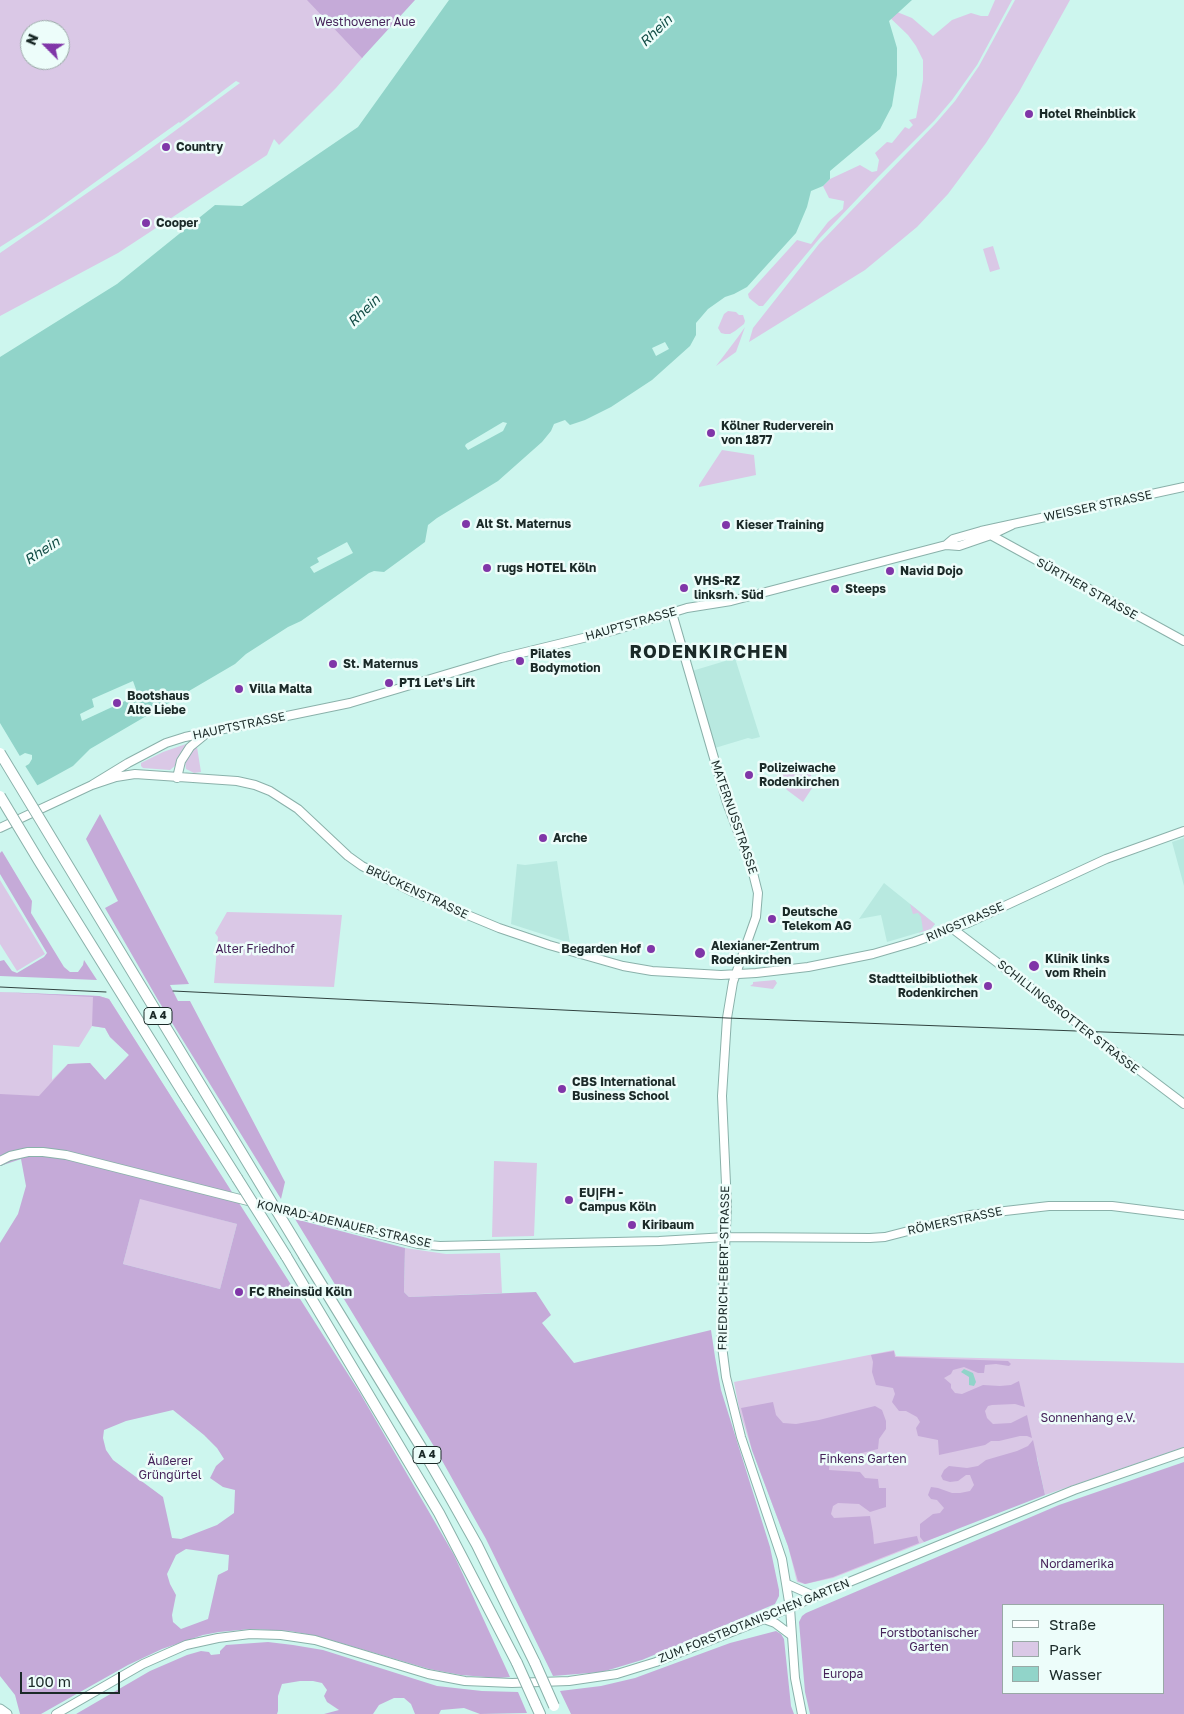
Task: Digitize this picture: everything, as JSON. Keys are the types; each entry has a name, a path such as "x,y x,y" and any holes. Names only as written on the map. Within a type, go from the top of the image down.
{"highway":[{"name":"A 4","path":"0,754 421,1446 477,1545 556,1710"},
{"name":"A 4","path":"0,796 39,862 286,1256 439,1513 517,1662 540,1714"}],"main road":[{"path":"0,1709 6,1714"}],"street":[{"name":"WEISSER STRASSE","path":"981,531 1184,487"},
{"name":"WEISSER STRASSE","path":"991,535 1012,525"},
{"path":"1005,544 1005,532 1012,525"},
{"path":"981,531 991,535"},
{"name":"HAUPTSTRASSE","path":"946,545 953,539 981,531"},
{"name":"HAUPTSTRASSE","path":"92,785 166,743 209,731 350,703 501,658 612,631 692,607 730,601 946,545 959,546 991,535"},
{"name":"SÜRTHER STRASSE","path":"991,535 1184,641"},
{"name":"HAUPTSTRASSE","path":"974,541 1005,544"},
{"name":"MATERNUSSTRASSE","path":"672,613 727,803 757,886 757,914 735,974 726,1022"},
{"path":"177,778 182,761 190,747 209,731"},
{"name":"BRÜCKENSTRASSE","path":"92,785 116,777 135,774 237,781 255,785 270,791 298,809 348,856 362,866 413,892 499,928 641,970 735,974"},
{"path":"0,828 92,785"},
{"name":"RINGSTRASSE","path":"735,974 782,970 849,959 914,942 954,929 1099,862 1184,831"},
{"name":"SCHILLINGSROTTER STRASSE","path":"954,929 1184,1104"},
{"name":"FRIEDRICH-EBERT-STRASSE","path":"726,1022 722,1096 727,1206 721,1338 726,1377 741,1437 782,1559 790,1608 794,1678 802,1714"},
{"name":"KONRAD-ADENAUER-STRASSE","path":"0,1161 10,1156 28,1152 66,1155 428,1245 545,1244 726,1238"},
{"name":"RÖMERSTRASSE","path":"726,1238 885,1237 970,1215 1050,1206 1112,1206 1184,1215"},
{"name":"ZUM FORSTBOTANISCHEN GARTEN","path":"56,1714 143,1664 202,1641 237,1635 269,1634 315,1640 454,1680 494,1683 569,1682 624,1672 656,1662 764,1619 814,1596 1074,1490 1184,1452"},
{"path":"787,1584 814,1596"},
{"path":"764,1619 775,1623 791,1635"}],"shaded area":[{"path":"735,658 760,737 748,738 715,748 692,671"},
{"path":"1184,838 1184,886 1172,842"},
{"path":"557,861 570,943 511,924 517,864 525,865"},
{"path":"884,883 935,924 931,929 887,942 881,915 859,919"}],"green space":[{"path":"0,0 313,0 363,57 336,88 279,145 274,139 267,155 118,253 0,316 0,253 138,158 240,83 236,81 44,219 0,247"},
{"name":"Westhovener Aue","path":"307,0 415,0 362,58"},
{"path":"995,0 1012,0 977,65 952,100 934,121 819,239 763,306 759,306 749,298 748,294 797,240 811,244 828,222 843,209 844,201 829,198 823,186 830,179 860,165 872,172 877,171 879,160 875,153 887,142 892,143 905,127 909,129 913,125 909,120 916,118 923,80 923,60 908,35 883,11 892,10 912,18 933,36 952,20 971,13 988,16"},
{"path":"1015,0 1070,0 1019,92 986,143 948,194 917,227 865,270 749,342 753,328 819,244 955,101 979,66"},
{"path":"993,246 1000,269 990,272 983,249"},
{"path":"728,311 743,315 745,321 735,331 725,334 721,333 718,328 724,314"},
{"path":"745,327 736,352 716,366 738,337"},
{"path":"722,450 754,455 756,475 699,487 699,485"},
{"path":"186,744 189,745 176,765 170,770 143,768 141,766 141,763 163,752"},
{"path":"197,747 201,772 194,773 186,769 185,762 188,754"},
{"path":"805,766 806,771 810,772 814,785 803,802 787,790 781,773"},
{"path":"100,814 189,984 170,985 178,1001 190,1001 285,1182 281,1199 158,1000 105,908 118,901 86,839"},
{"path":"2,851 32,901 31,913 64,967 70,972 78,972 84,960 97,980 0,976 0,961 4,960 12,971 17,973 44,957 47,953 0,874 0,853"},
{"path":"0,880 45,954 17,971 0,944"},
{"path":"910,904 935,924 931,929 918,933 923,930 921,917 918,913 913,914"},
{"name":"Alter Friedhof","path":"227,912 342,915 334,987 214,983 218,937 215,933"},
{"path":"775,980 777,983 773,989 750,986 753,982"},
{"path":"0,992 99,996 109,999 229,1188 0,1155","holes":["92,1026 105,1028 110,1037 129,1055 105,1080 90,1063 68,1064 52,1080 53,1045 79,1047"]},
{"name":"Äußerer Grüngürtel","path":"0,992 99,996 109,999 360,1393 454,1555 510,1677 461,1675 429,1669 317,1636 290,1631 251,1629 203,1635 162,1649 128,1665 41,1714 20,1714 15,1695 0,1676 0,1243 18,1214 26,1186 21,1159 0,1166 0,1094 39,1096 68,1064 90,1063 105,1080 129,1055 110,1037 105,1028 92,1026 93,997","holes":["140,1199 237,1224 220,1289 123,1264","173,1410 204,1435 217,1448 224,1459 216,1466 210,1478 223,1487 235,1490 234,1513 217,1525 181,1539 172,1538 163,1497 113,1460 106,1450 103,1438 104,1430 126,1421","186,1549 229,1555 228,1570 218,1575 208,1619 181,1629 173,1622 172,1615 176,1595 167,1574 176,1555"]},
{"path":"494,1161 537,1163 534,1236 492,1237"},
{"path":"140,1198 237,1224 220,1289 123,1264"},
{"path":"295,1219 405,1248 404,1292 409,1297 536,1292 551,1315 542,1323 574,1363 711,1330 721,1390 770,1547 779,1590 779,1596 775,1604 642,1660 602,1672 553,1676 486,1539 435,1448"},
{"path":"405,1248 446,1254 500,1253 502,1293 409,1297 404,1292"},
{"name":"Finkens Garten","path":"894,1350 896,1356 1184,1363 1184,1447 1045,1495 1037,1457 955,1530 833,1578 805,1584 797,1582 788,1546 740,1413 734,1382"},
{"path":"894,1351 895,1357 1008,1361 1011,1364 1009,1366 985,1365 984,1373 978,1373 964,1367 953,1370 951,1374 944,1378 951,1384 951,1388 955,1393 962,1394 983,1385 1011,1385 1019,1381 1025,1407 1015,1404 992,1405 988,1406 985,1411 987,1418 993,1424 1011,1423 1027,1415 1032,1438 1020,1436 991,1441 985,1445 939,1455 938,1440 918,1436 916,1428 920,1422 917,1417 906,1411 899,1411 892,1402 895,1394 893,1388 876,1385 872,1372 873,1362 871,1355"},
{"path":"773,1402 776,1415 783,1423 796,1424 875,1406 882,1410 886,1421 886,1429 879,1439 878,1449 862,1453 830,1456 829,1470 860,1472 865,1478 878,1479 879,1488 886,1488 886,1507 870,1512 859,1504 838,1503 833,1506 831,1514 834,1518 870,1516 874,1544 917,1536 919,1543 833,1577 805,1584 798,1581 788,1546 752,1450 741,1408"},
{"path":"1033,1440 1045,1495 924,1542 920,1537 920,1524 933,1514 940,1513 944,1508 937,1500 931,1499 928,1495 931,1487 952,1493 960,1493 970,1491 974,1485 970,1475 966,1475 958,1481 950,1482 943,1480 941,1476 944,1470 949,1466 967,1468 978,1466 986,1460 1028,1446"},
{"name":"Forstbotanischer Garten","path":"1184,1462 1184,1714 810,1714 805,1692 799,1622 806,1613 1059,1505"},
{"path":"776,1631 784,1639 791,1706 794,1714 571,1714 560,1691 601,1686 635,1678 730,1643"},
{"path":"268,1642 323,1650 437,1686 482,1691 518,1692 527,1713 480,1714 464,1708 441,1710 439,1714 415,1714 411,1704 404,1698 394,1698 379,1705 373,1714 324,1714 339,1710 327,1702 324,1696 327,1690 322,1683 300,1681 282,1684 278,1696 277,1714 76,1714 150,1671 187,1655 201,1651 209,1652 211,1655 220,1654 220,1651 226,1645"}],"water":[{"name":"Rhein","path":"449,0 912,0 889,21 897,48 897,75 892,106 880,129 830,171 830,179 823,186 811,191 807,207 796,233 747,287 725,297 708,309 696,323 696,335 690,346 652,380 611,407 585,420 570,425 565,420 554,424 542,442 498,481 428,525 425,542 384,572 374,571 369,573 301,621 288,627 246,654 235,664 90,749 73,766 0,804 0,781 29,764 32,755 25,753 0,767 0,357 117,284 215,205 242,206 358,127"},
{"path":"964,1369 973,1373 976,1382 974,1386 969,1385 969,1377 961,1372"}],"pier":[{"path":"665,342 669,349 656,356 652,348"},
{"path":"503,422 507,423 503,431 468,450 465,446 466,444"},
{"path":"347,542 353,553 314,573 310,567 319,562 317,558"},
{"path":"133,681 138,695 82,721 80,714 94,707 92,699"},
{"path":"0,723 21,758 0,770"},
{"path":"24,764 39,788 0,806 0,778"}],"tram line":[{"path":"0,987 106,992"},
{"path":"173,991 727,1018 1184,1035"}],"place":[{"name":"Hotel Rheinblick","path":"1029,114"},
{"name":"Country","path":"166,147"},
{"name":"Cooper","path":"146,223"},
{"name":"Kölner Ruderverein von 1877","path":"711,433"},
{"name":"Alt St. Maternus","path":"466,524"},
{"name":"Kieser Training","path":"726,525"},
{"name":"rugs HOTEL Köln","path":"487,568"},
{"name":"Navid Dojo","path":"890,571"},
{"name":"VHS-RZ linksrh. Süd","path":"684,588"},
{"name":"Steeps","path":"835,589"},
{"name":"Pilates Bodymotion","path":"520,661"},
{"name":"St. Maternus","path":"333,664"},
{"name":"PT1 Let's Lift","path":"389,683"},
{"name":"Villa Malta","path":"239,689"},
{"name":"Bootshaus Alte Liebe","path":"117,703"},
{"name":"Polizeiwache Rodenkirchen","path":"749,775"},
{"name":"Arche","path":"543,838"},
{"name":"Deutsche Telekom AG","path":"772,919"},
{"name":"Begarden Hof","path":"651,949"},
{"name":"Alexianer-Zentrum Rodenkirchen","path":"700,953"},
{"name":"Klinik links vom Rhein","path":"1034,966"},
{"name":"Stadtteilbibliothek Rodenkirchen","path":"988,986"},
{"name":"CBS International Business School","path":"562,1089"},
{"name":"EU|FH - Campus Köln","path":"569,1200"},
{"name":"Kiribaum","path":"632,1225"},
{"name":"FC Rheinsüd Köln","path":"239,1292"}],"district":[{"name":"RODENKIRCHEN","path":"709,652"}],"park label":[{"name":"Sonnenhang e.V.","path":"1088,1418"},
{"name":"Nordamerika","path":"1077,1564"},
{"name":"Europa","path":"843,1674"}]}
